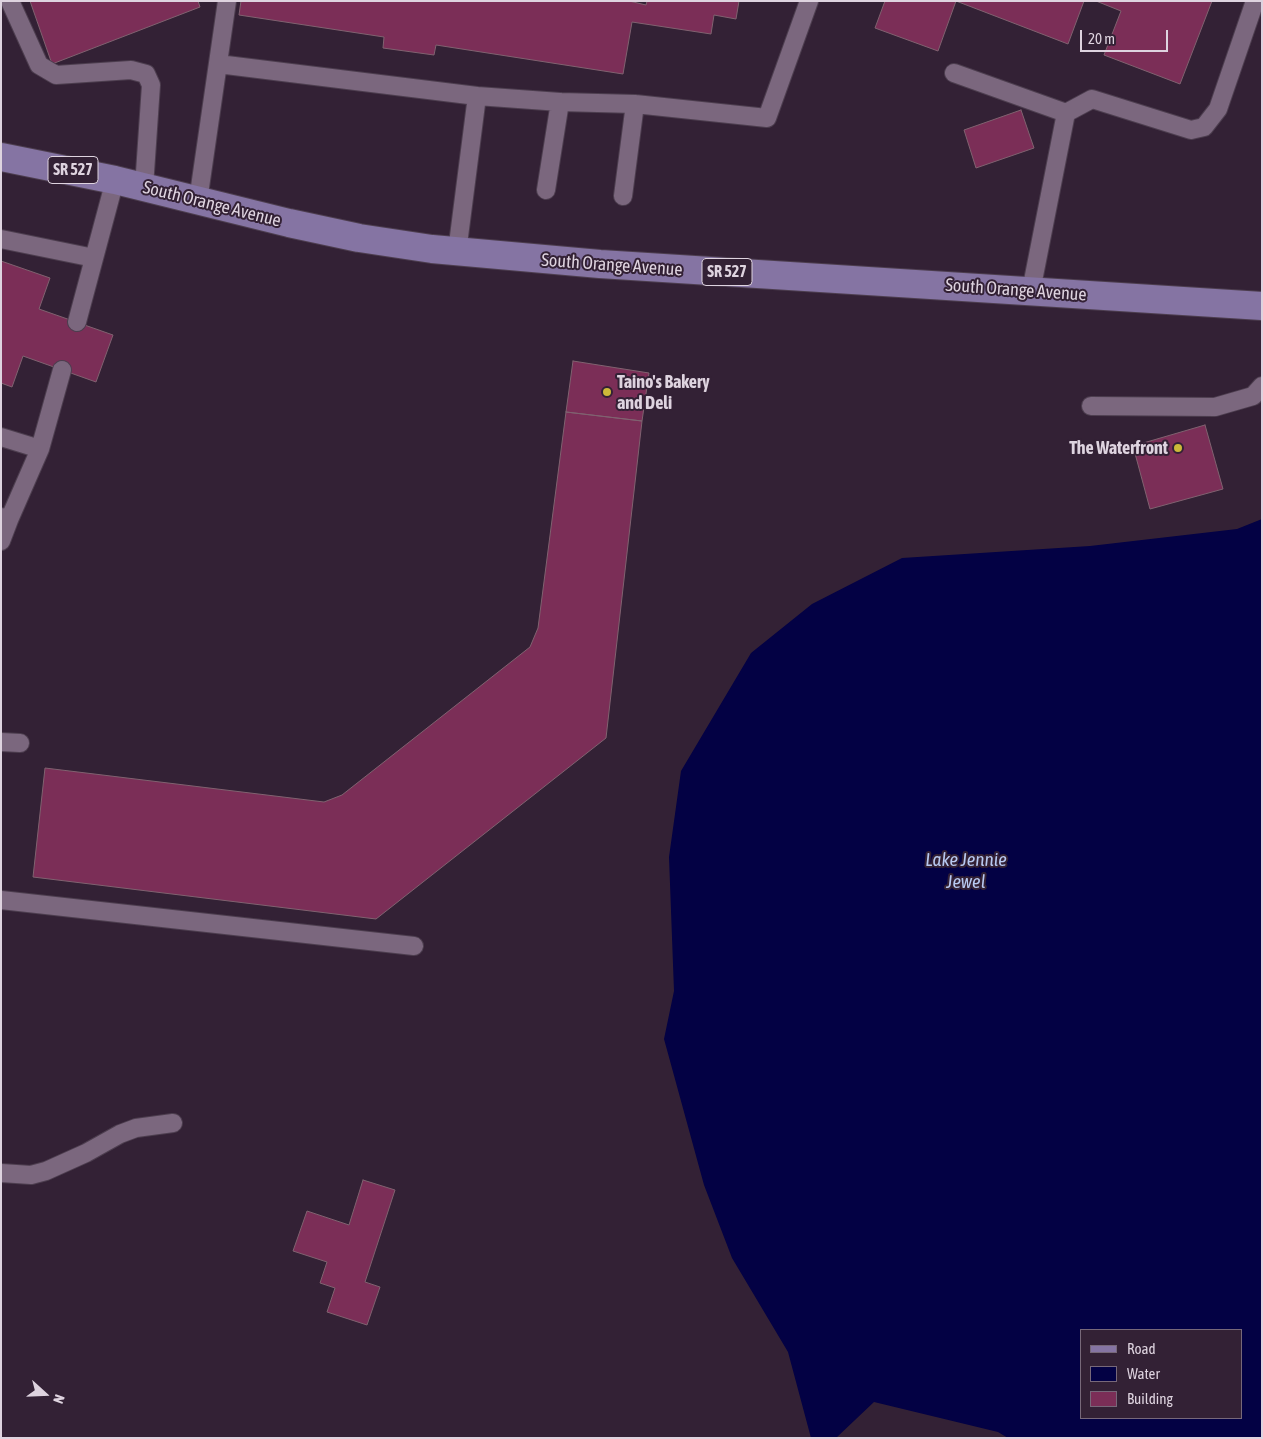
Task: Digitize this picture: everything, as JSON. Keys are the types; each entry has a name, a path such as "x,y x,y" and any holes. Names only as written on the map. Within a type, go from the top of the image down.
{"main road":[{"name":"South Orange Avenue","path":"1,157 116,180 359,238 457,252 576,263 1262,306"}],"lane":[{"path":"10,1 39,65 56,75 131,70 146,74 151,85 144,187"},
{"path":"198,201 227,1"},
{"path":"218,64 477,96 560,102 634,104 767,118 809,1"},
{"path":"954,73 1066,113 1092,99 1191,130 1204,127 1218,109 1255,1"},
{"path":"457,252 477,96"},
{"path":"546,190 560,102"},
{"path":"622,196 634,104"},
{"path":"1031,291 1066,113"},
{"path":"77,322 116,180"},
{"path":"1,239 94,258"},
{"path":"1,541 5,518 40,449 62,370"},
{"path":"1091,406 1215,407 1253,396 1262,386"},
{"path":"1,437 40,449"},
{"path":"1,742 20,742"},
{"path":"1,900 414,946"},
{"path":"1,1172 31,1175 46,1171 86,1153 120,1134 136,1128 173,1123"}],"water":[{"name":"Lake Jennie Jewel","path":"1262,519 1262,1438 1008,1438 998,1432 874,1402 836,1438 811,1438 788,1352 732,1258 704,1185 664,1039 674,991 669,857 681,771 751,653 812,604 902,558 1090,546 1237,529"}],"building":[{"path":"30,1 198,1 200,7 52,64"},
{"path":"241,1 629,1 646,5 647,1 739,1 736,19 714,15 711,34 632,22 623,74 436,45 434,55 383,48 384,37 239,15"},
{"path":"885,1 956,1 938,51 875,28"},
{"path":"956,1 1084,1 1068,44"},
{"path":"1096,1 1212,1 1180,84 1104,55 1121,11"},
{"path":"1021,110 1034,148 976,168 964,130"},
{"path":"1,261 50,278 39,309 113,335 96,382 23,356 12,387 1,383"},
{"name":"Taino's Bakery and Deli","path":"573,361 649,373 642,421 566,412"},
{"path":"566,412 642,421 606,738 376,919 33,877 45,768 324,802 342,795 530,647 538,628"},
{"path":"1205,425 1223,489 1150,509 1133,446"},
{"path":"363,1180 395,1190 365,1282 380,1287 367,1325 327,1312 335,1288 320,1283 327,1262 293,1251 307,1211 349,1225"}],"place":[{"name":"Taino's Bakery and Deli","path":"607,392"},
{"name":"The Waterfront","path":"1178,448"}]}
